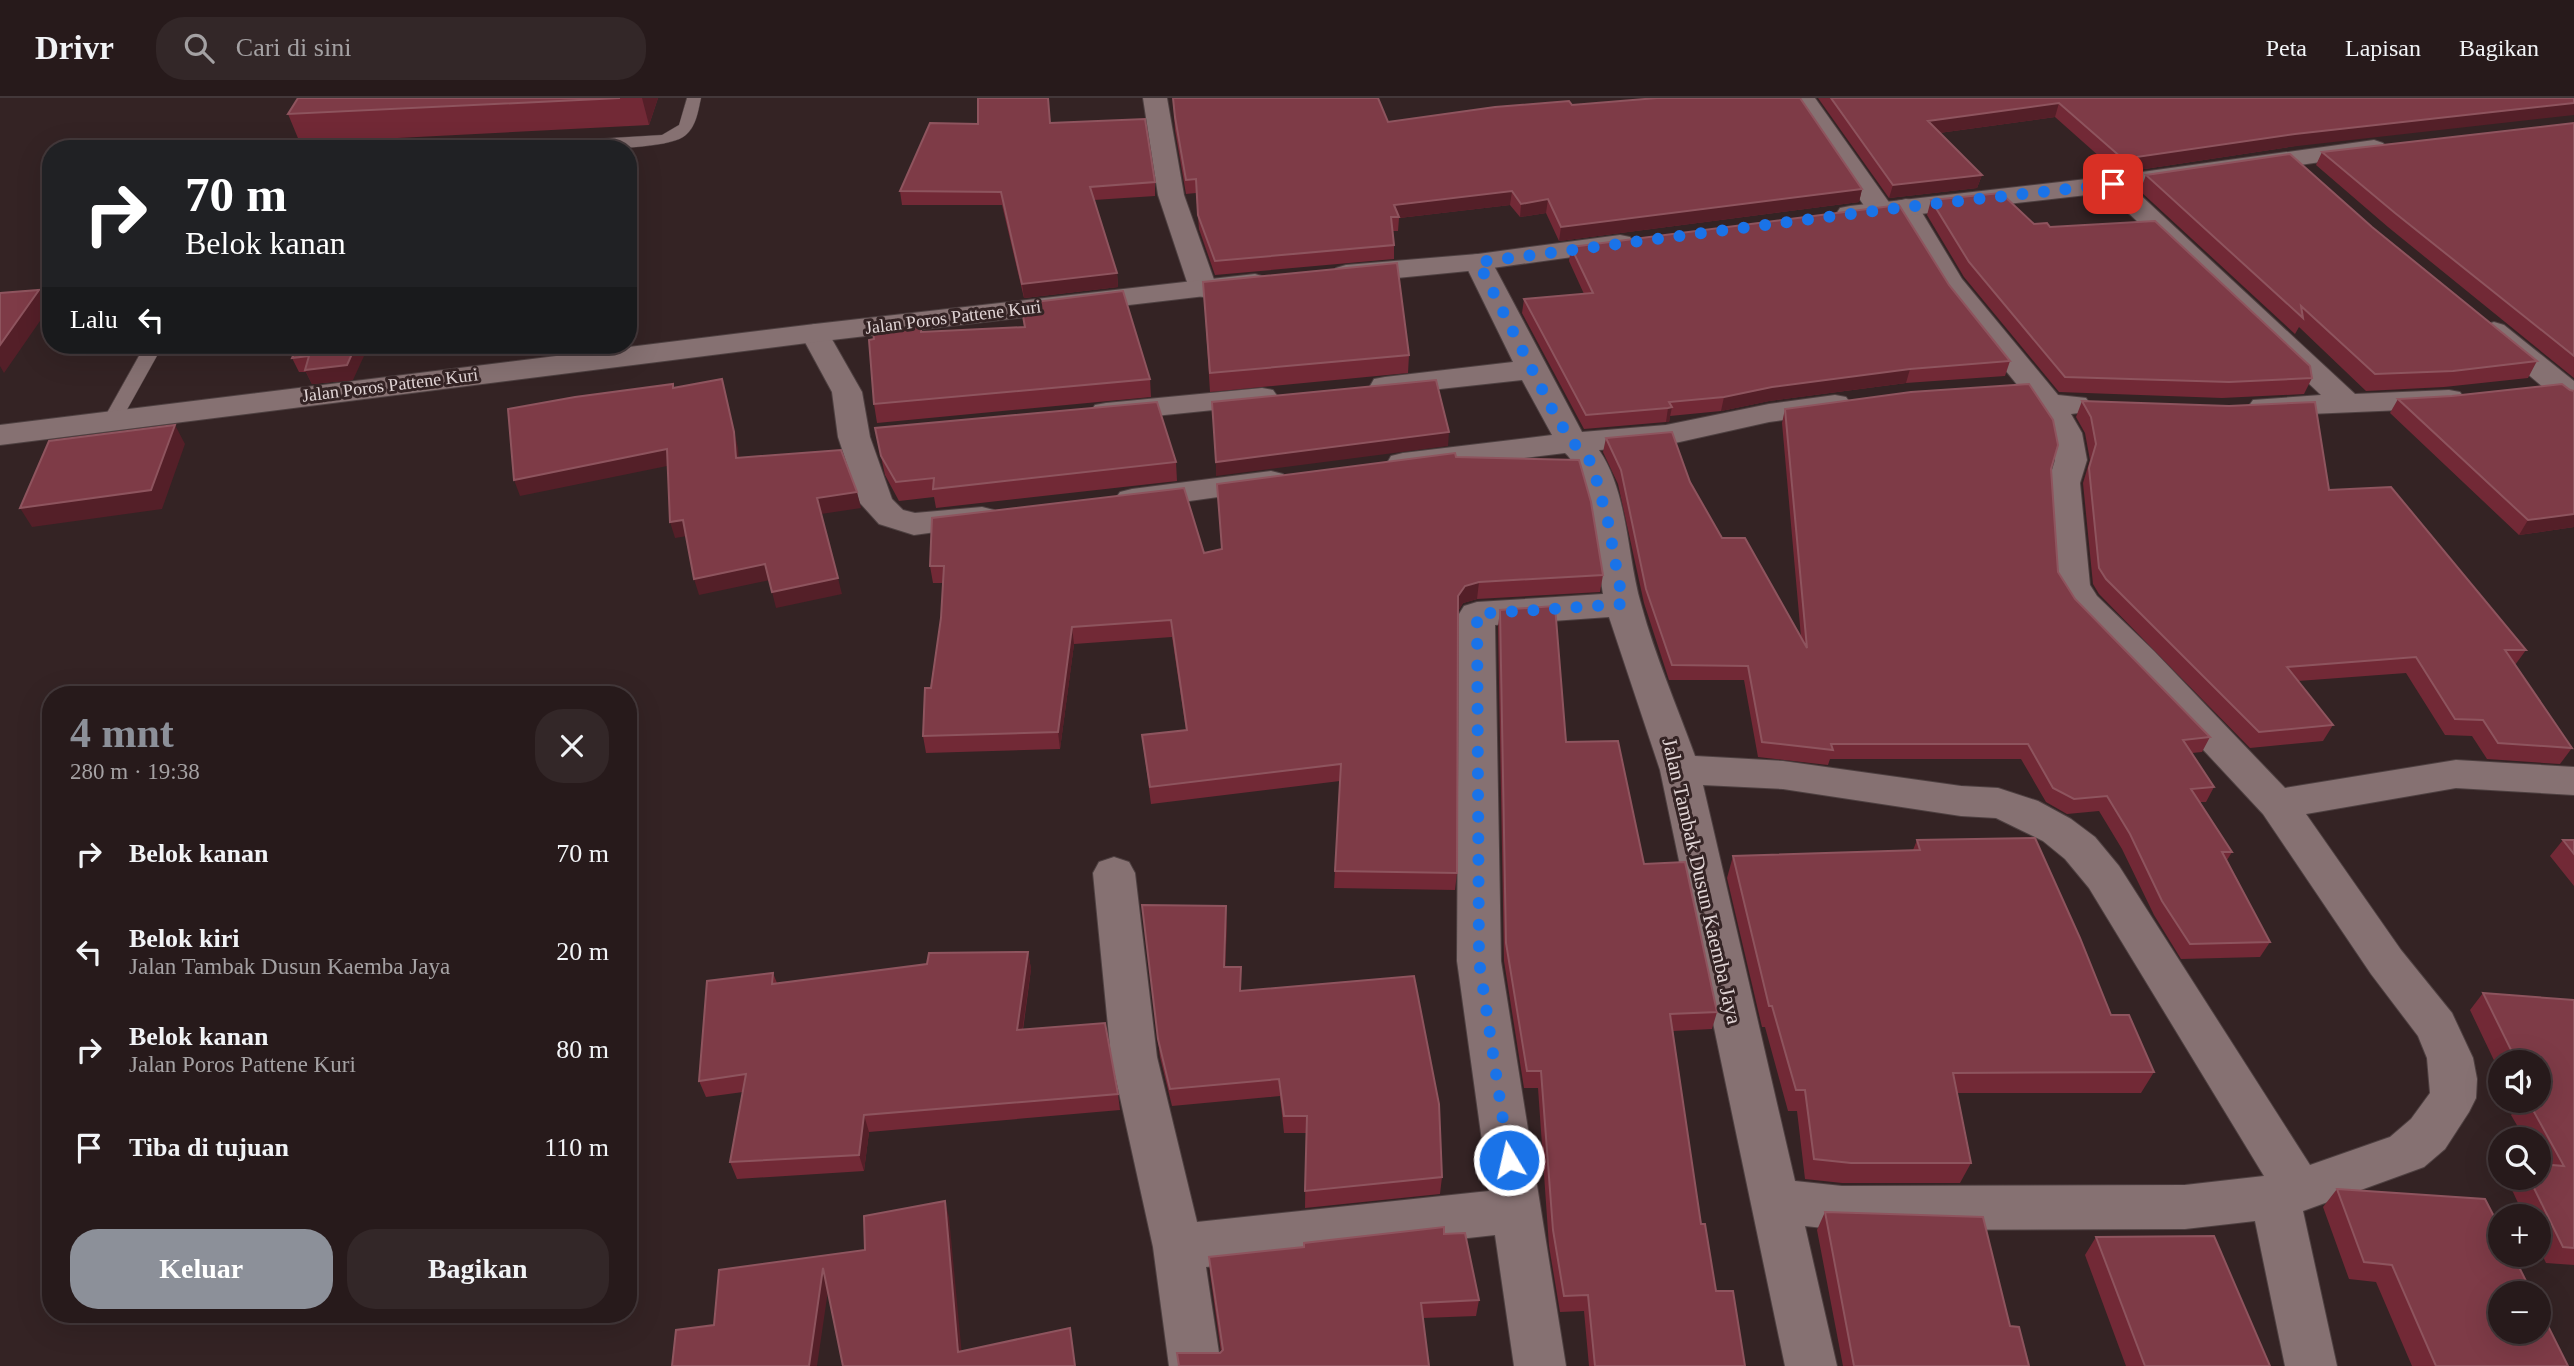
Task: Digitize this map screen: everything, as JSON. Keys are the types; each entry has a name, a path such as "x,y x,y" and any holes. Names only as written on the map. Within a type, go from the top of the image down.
{"street":[{"path":"1155,98 1171,195 1203,288"},
{"path":"1776,1201 1842,1208 2185,1207 2287,1194 2407,1152 2428,1134 2453,1098 2454,1079 2450,1058 2436,1026 2386,962 2277,804 2213,740 2141,660 2084,604 2072,585 2064,483 2071,460 2066,433 2041,395 2007,357 1920,240 1803,98"},
{"path":"1827,217 2113,184 2398,145"},
{"path":"2289,158 2318,184"},
{"path":"2113,184 2346,402"},
{"name":"Jalan Poros Pattene Kuri","path":"0,435 815,333 1203,288 1478,262 1652,239"},
{"name":"Jalan Tambak Dusun Kaemba Jaya","path":"1478,262 1553,411 1572,442 1586,454 1593,467 1608,522 1623,604 1680,771 1811,1366"},
{"path":"2478,318 2568,391"},
{"path":"815,333 847,392 866,436 877,503 891,517 914,524 1016,513"},
{"path":"1351,389 1534,369"},
{"path":"2001,388 2102,406"},
{"path":"2522,390 2568,391"},
{"path":"1076,415 1287,395"},
{"path":"2236,409 2483,395"},
{"path":"1370,467 1572,442 1666,435 1769,413 1865,400"},
{"path":"1097,503 1301,477"},
{"path":"1540,1366 1479,961 1477,614 1623,604"},
{"path":"1680,771 1783,775 1998,803 2024,812 2057,830 2080,848 2104,877 2287,1194 2311,1366"},
{"path":"2277,804 2456,774 2574,780"},
{"path":"1114,873 1134,1057 1178,1247 1195,1366"},
{"path":"1178,1247 1517,1210"}],"lane":[{"path":"637,141 679,135 685,130 694,98"},
{"path":"111,421 149,354"}],"building":[{"path":"298,98 620,98 288,114"},
{"path":"978,98 1048,98 1050,123 1145,119 1155,182 1090,187 1117,273 1022,284 1001,192 900,191 930,123 978,124"},
{"path":"1173,98 1378,98 1388,122 1495,107 1569,101 1572,105 1657,98 1800,98 1862,189 1561,227 1548,199 1521,204 1512,191 1394,205 1399,217 1391,217 1394,245 1215,261 1198,215 1196,179 1186,180"},
{"path":"1831,98 2574,98 2574,103 2295,134 2123,159 2059,103 1928,121 1982,175 1893,185"},
{"path":"2574,123 2574,356 2322,152"},
{"path":"2290,154 2372,227 2537,361 2453,371 2375,374 2301,306 2303,318 2146,175"},
{"path":"2001,193 2034,224 2047,223 2050,227 2155,221 2310,366 2312,378 2229,382 2065,377 1969,262 1931,200"},
{"path":"1899,205 1949,285 2010,361 1910,369 1772,387 1724,397 1669,402 1672,407 1668,408 1586,415 1524,299 1593,293 1571,247"},
{"path":"1397,263 1409,355 1210,373 1203,282"},
{"path":"39,290 0,345 0,293"},
{"path":"1123,291 1150,379 874,404 869,340 874,339 873,332 921,327 921,332 1025,327 1023,316 1030,315 1027,303"},
{"path":"294,354 352,354 347,365 305,370 309,356 292,358"},
{"path":"722,379 734,432 736,458 841,450 857,492 817,498 838,578 772,592 765,564 694,579 683,520 670,522 667,449 514,480 508,409 575,397 673,384 673,388"},
{"path":"1436,380 1449,432 1216,462 1212,402"},
{"path":"2029,384 2053,420 2058,445 2051,469 2058,572 2075,599 2210,737 2183,740 2214,787 2191,789 2232,852 2222,852 2270,942 2190,944 2162,901 2130,834 2107,796 2074,799 2053,788 2028,744 1831,744 1833,750 1762,742 1748,666 1672,665 1646,589 1621,470 1606,438 1672,432 1690,482 1722,538 1745,538 1807,648 1785,409 1911,392"},
{"path":"2562,384 2574,391 2574,514 2528,520 2398,399 2452,396"},
{"path":"2082,401 2229,406 2315,402 2329,490 2391,487 2526,650 2505,650 2572,748 2498,743 2483,720 2455,719 2416,657 2287,667 2333,725 2259,732 2106,579 2099,568 2089,468 2096,444 2091,417"},
{"path":"1157,402 1176,462 933,489 934,478 896,482 881,456 875,428"},
{"path":"175,425 151,490 20,508 49,441"},
{"path":"1455,453 1456,457 1579,460 1591,502 1603,575 1479,582 1465,586 1458,596 1457,873 1335,871 1341,764 1150,787 1142,735 1187,730 1171,620 1072,627 1058,732 923,736 925,688 931,688 941,618 944,566 930,566 932,518 1184,488 1204,553 1222,549 1217,484"},
{"path":"1555,606 1566,742 1618,741 1644,864 1685,862 1717,1012 1670,1014 1701,1224 1705,1224 1716,1291 1733,1291 1745,1366 1595,1366 1588,1295 1564,1296 1553,1230 1541,1071 1527,1071 1506,943 1500,610"},
{"path":"2035,838 2111,1015 2129,1015 2154,1072 1953,1073 1971,1163 1851,1163 1814,1159 1805,1090 1796,1090 1772,1006 1769,1006 1733,856 1920,850 1917,840"},
{"path":"2563,840 2574,840 2574,854"},
{"path":"1142,905 1226,906 1224,967 1241,967 1240,991 1414,976 1439,1104 1442,1177 1305,1191 1307,1116 1284,1116 1279,1079 1170,1089 1158,1039"},
{"path":"1028,952 1017,1030 1105,1023 1118,1094 864,1115 859,1155 730,1162 746,1074 699,1081 707,981 773,973 772,984 927,964 929,953"},
{"path":"2483,993 2574,1000 2574,1248 2563,1247 2551,1223 2551,1204 2542,1204 2535,1190 2551,1190 2551,1165 2564,1166 2551,1143 2551,1127 2542,1127 2535,1113 2551,1113 2551,1050 2511,1050"},
{"path":"2337,1189 2485,1199 2488,1205 2488,1267 2519,1267 2526,1281 2488,1281 2488,1344 2551,1344 2551,1332 2568,1366 2436,1366 2392,1265 2364,1262"},
{"path":"945,1201 958,1352 1070,1328 1075,1366 843,1366 823,1268 809,1366 672,1366 676,1330 714,1325 719,1270 865,1250 864,1216"},
{"path":"1825,1212 1983,1217 2010,1326 2019,1327 2029,1366 1854,1366"},
{"path":"1444,1227 1444,1234 1465,1233 1479,1300 1421,1303 1429,1366 1179,1366 1177,1353 1220,1353 1223,1350 1209,1257 1304,1247 1304,1243"},
{"path":"2214,1236 2270,1366 2145,1366 2096,1237"}],"route":[{"path":"1509,1160 1479,961 1477,614 1623,604 1608,522 1593,467 1586,454 1572,442 1553,411 1478,262 1906,207 2113,184"}]}
